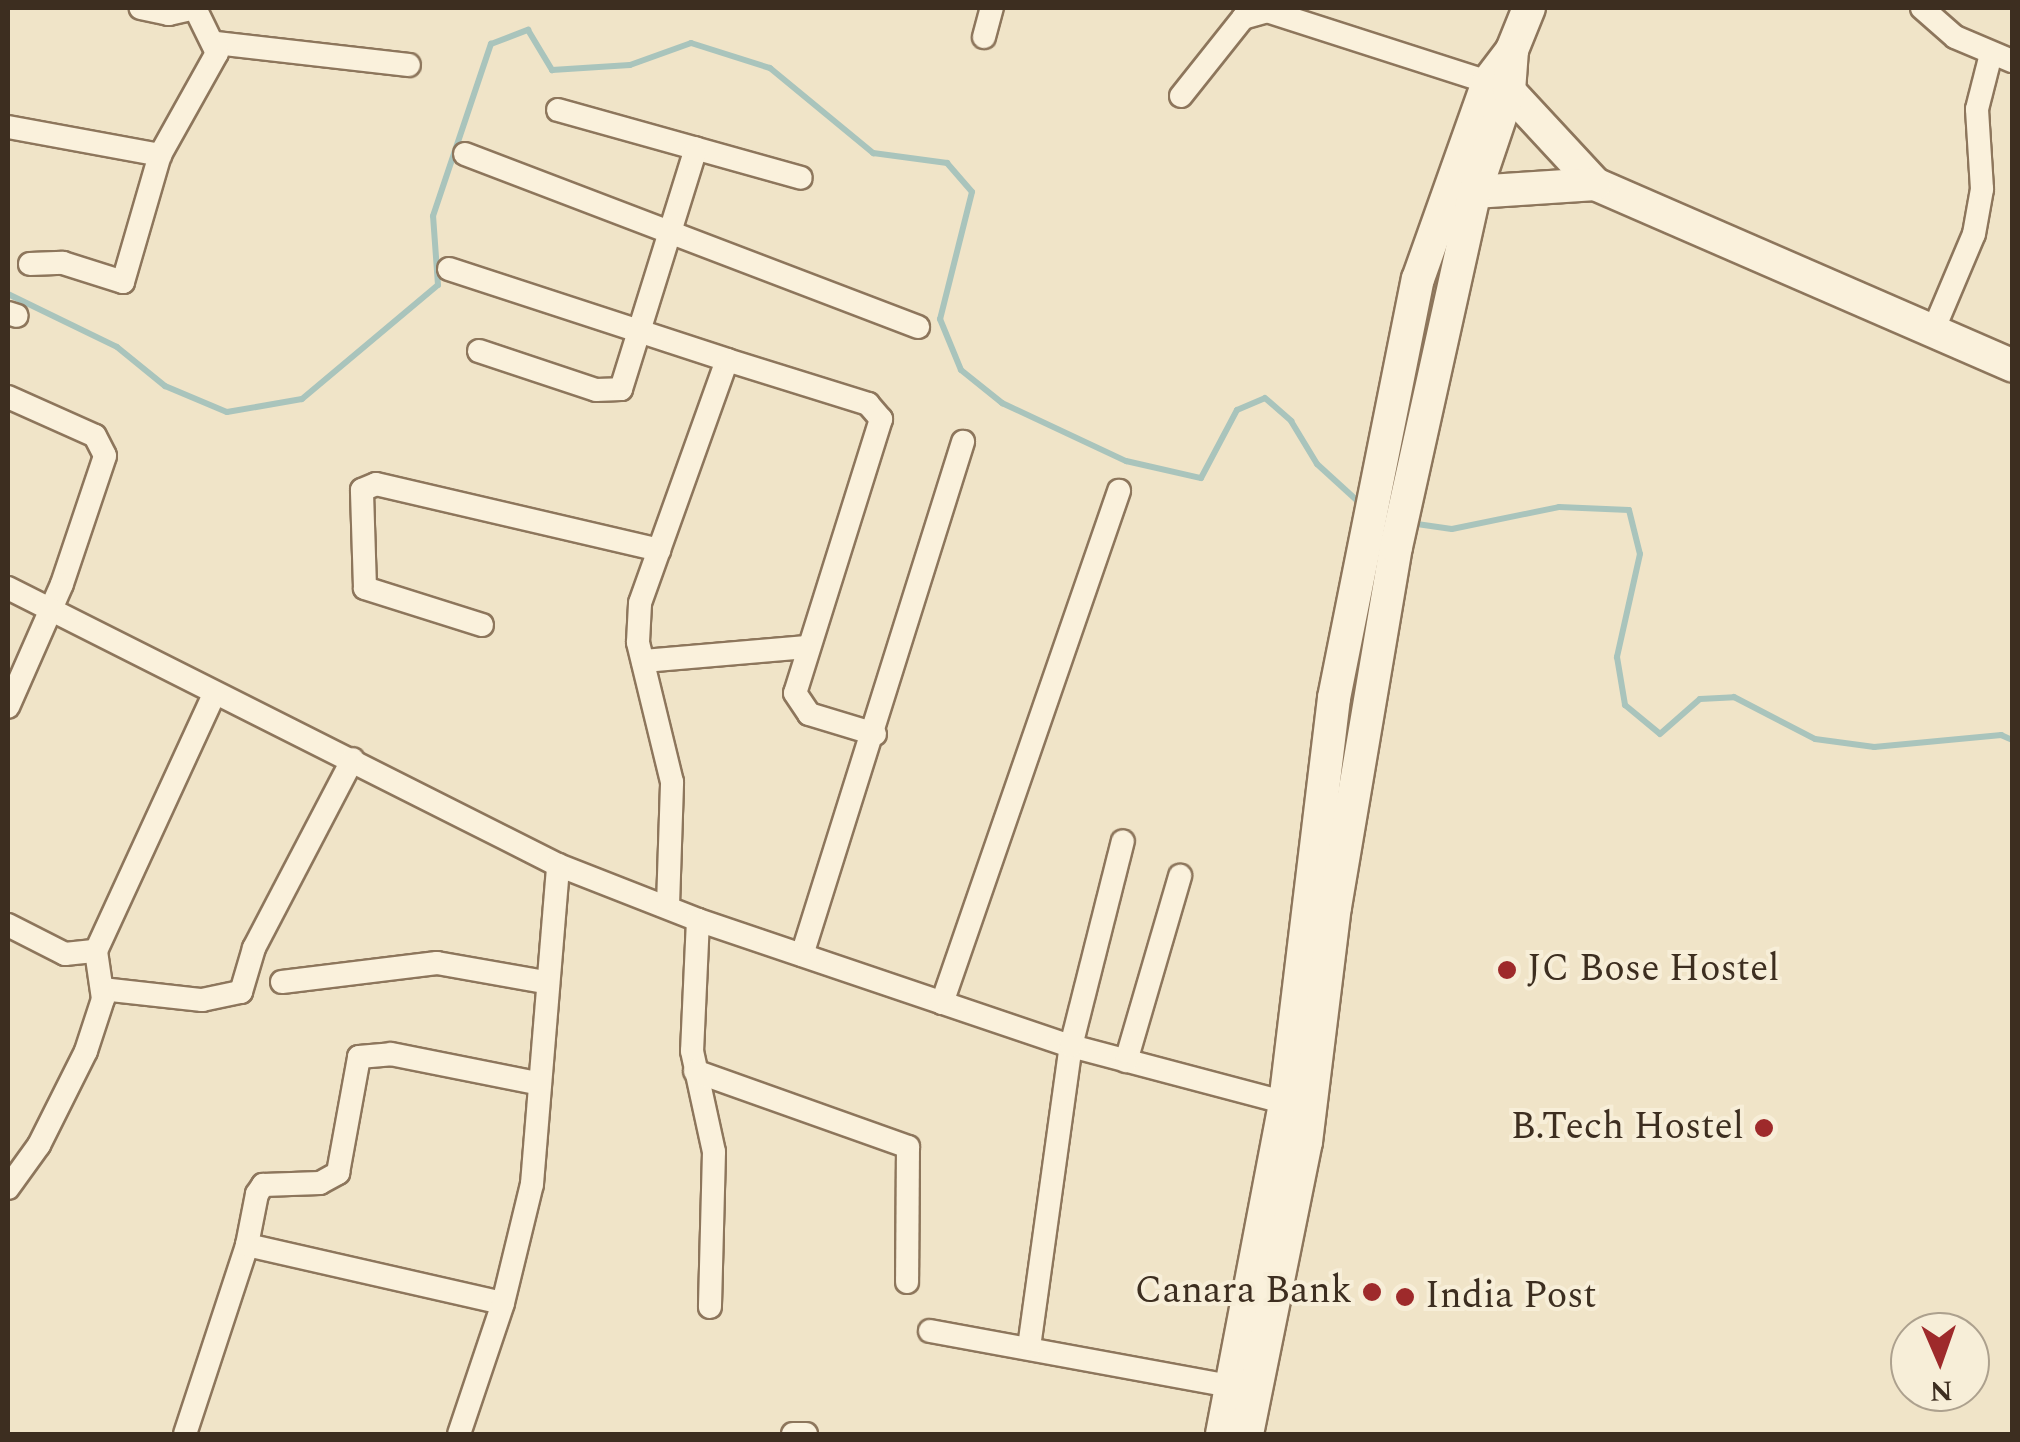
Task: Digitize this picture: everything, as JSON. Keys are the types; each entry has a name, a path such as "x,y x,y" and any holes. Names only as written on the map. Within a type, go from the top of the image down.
{"main road":[{"path":"1222,1434 1230,1386 1298,1106 1334,698 1418,278 1462,188 1529,8"},
{"path":"1499,86 1595,184 2012,364"},
{"path":"1462,188 1595,184"},
{"path":"1246,1434 1298,1106 1462,188"}],"street":[{"path":"30,264 63,262 122,282 160,155 214,64 216,43 195,8 169,14 141,8"},
{"path":"984,37 992,8"},
{"path":"1922,8 1955,37 2002,57 1978,110 1982,189 1974,234 1933,331"},
{"path":"1181,96 1242,18 1267,11 1499,86"},
{"path":"216,43 408,65"},
{"path":"558,110 801,178"},
{"path":"8,127 160,155"},
{"path":"479,351 612,392 625,383 696,148"},
{"path":"465,154 918,327"},
{"path":"449,270 868,404 881,419 807,647 798,705 875,734"},
{"path":"668,906 672,782 642,661 640,603 726,360"},
{"path":"8,397 95,436 104,447 105,467 8,707"},
{"path":"802,955 875,734 963,442"},
{"path":"482,625 365,588 362,490 376,484 659,550"},
{"path":"942,1002 1118,491"},
{"path":"8,588 558,865 698,920 1071,1046 1298,1106"},
{"path":"642,661 807,647"},
{"path":"8,1188 64,1100 86,1051 102,988 96,951 214,694"},
{"path":"102,988 185,999 222,1000 242,992 254,948 353,759"},
{"path":"1029,1347 1071,1046 1123,841"},
{"path":"459,1434 502,1303 532,1184 536,1083 558,865"},
{"path":"1126,1061 1180,876"},
{"path":"698,920 694,1071 714,1152 710,1306"},
{"path":"8,925 65,954 96,951"},
{"path":"282,982 437,964 545,982"},
{"path":"185,1434 263,1184 320,1183 338,1173 360,1058 391,1054 536,1083"},
{"path":"694,1071 908,1147 908,1282"},
{"path":"247,1244 502,1303"},
{"path":"930,1331 1230,1386"},
{"path":"793,1434 806,1434"}],"waterway":[{"path":"8,294 117,347 165,386 227,412 302,399 438,285 433,216 491,44 528,30 552,70 630,65 691,43 770,68 873,153 947,163 972,192 940,319 961,370 1002,403 1126,461 1201,478 1237,410 1265,398 1291,421 1317,464 1363,506"},
{"path":"1410,523 1452,529 1559,507 1629,510 1640,554 1617,657 1625,705 1660,734 1700,699 1734,697 1815,739 1874,747 2001,735 2012,740"}],"place":[{"name":"JC Bose Hostel","path":"1507,970"},
{"name":"B.Tech Hostel","path":"1764,1128"},
{"name":"Canara Bank","path":"1372,1292"},
{"name":"India Post","path":"1405,1297"}]}
